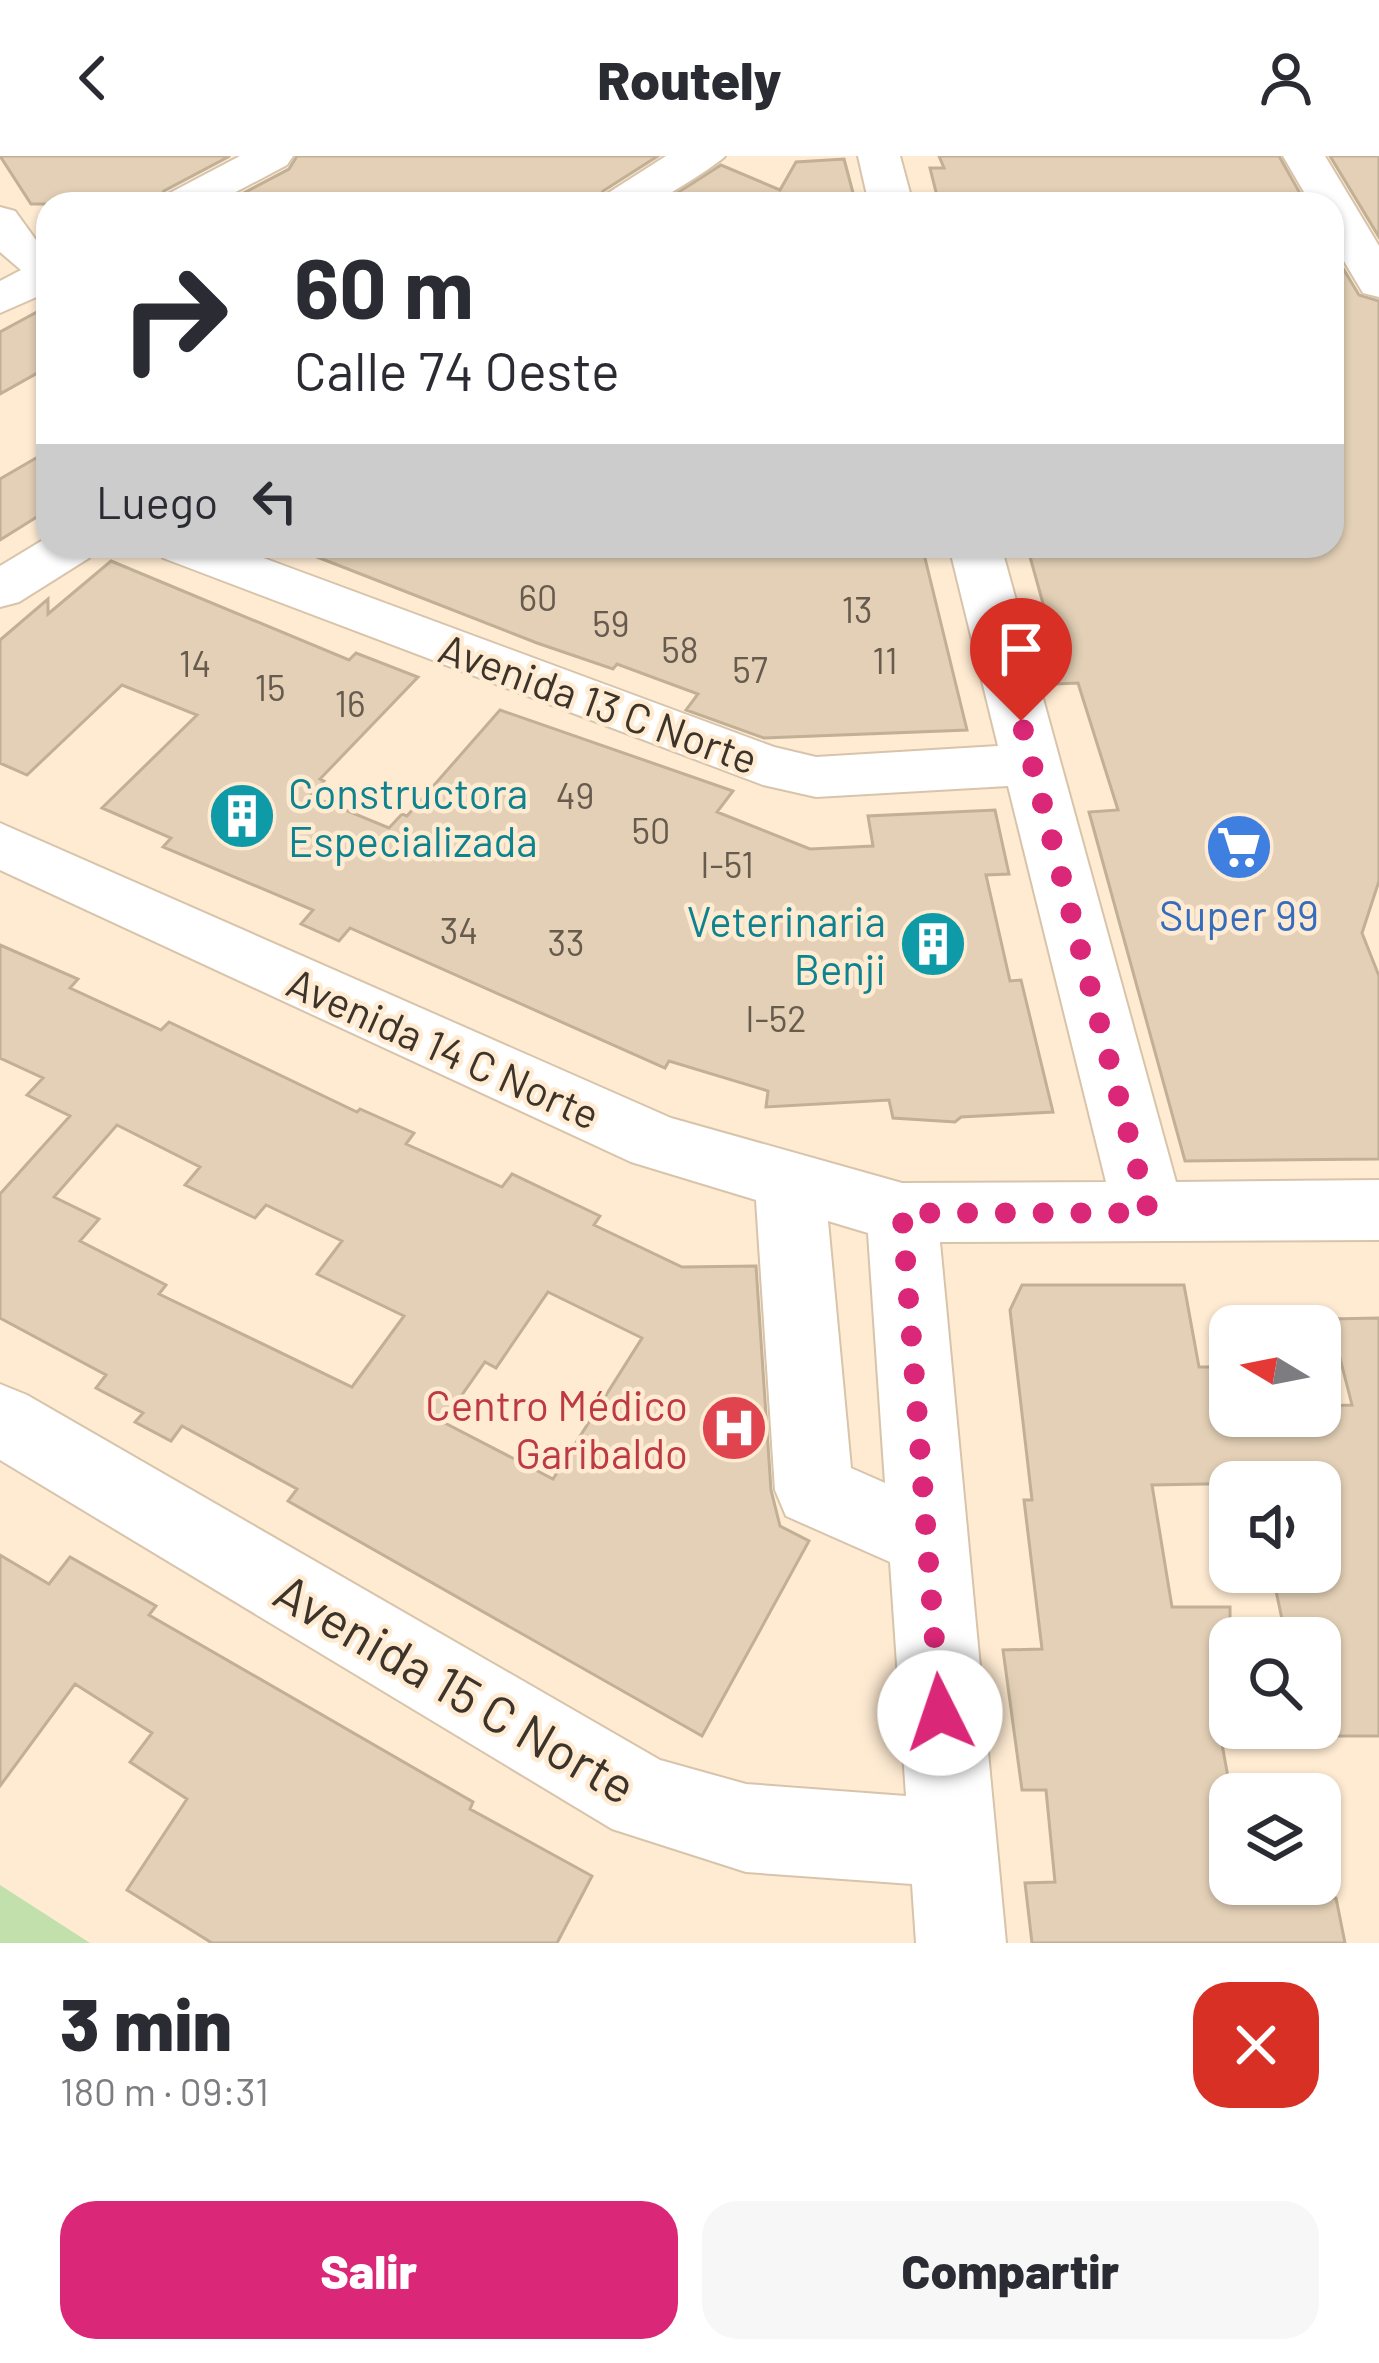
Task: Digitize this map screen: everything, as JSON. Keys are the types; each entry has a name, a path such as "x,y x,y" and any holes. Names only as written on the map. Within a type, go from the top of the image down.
{"street":[{"path":"204,192 272,156"},
{"path":"639,192 704,156"},
{"path":"879,156 888,192"},
{"path":"1304,156 1325,192"},
{"path":"0,220 20,249 36,262"},
{"path":"1344,224 1379,283"},
{"path":"0,299 36,279"},
{"path":"0,590 52,558"},
{"name":"Avenida 13 C Norte","path":"214,558 763,765 816,777 1032,764"},
{"path":"978,558 1149,1213"},
{"name":"Avenida 14 C Norte","path":"0,845 656,1142 902,1213 1379,1210"},
{"path":"789,1180 814,1490 927,1538"},
{"path":"902,1213 961,1943"},
{"name":"Avenida 15 C Norte","path":"0,1419 643,1798 746,1828 950,1843"}],"green space":[{"path":"0,1885 90,1943 0,1943"}],"building":[{"path":"0,156 230,156 163,192 36,192 36,204 31,204"},
{"path":"297,156 658,156 602,192 246,192 289,169"},
{"path":"939,156 1279,156 1299,192 936,192 930,168 944,168"},
{"path":"1330,156 1379,156 1379,237"},
{"path":"844,159 853,192 679,192 721,165 780,190 796,162"},
{"name":"Super 99","path":"1344,270 1359,295 1379,301 1379,881 1362,933 1379,976 1379,1159 1185,1161 1089,812 1118,810 1078,683 1055,684 1040,625 1049,625 1030,558 1344,558"},
{"path":"36,312 36,374 0,394 0,332"},
{"path":"36,458 36,518 0,540 0,479"},
{"path":"320,558 925,558 967,730 764,738 686,710 698,694 617,664 613,669"},
{"path":"111,561 349,660 356,653 418,677 320,779 324,781 311,796 389,828 402,814 407,816 500,710 733,791 717,812 810,849 873,846 868,816 995,810 1009,874 986,875 1010,981 1021,980 1053,1112 961,1117 955,1122 893,1118 889,1100 766,1107 768,1091 669,1061 665,1068 350,928 339,941 301,924 313,910 163,847 171,838 102,808 197,715 122,685 27,775 0,763 0,640 48,599 48,614"},
{"path":"0,945 78,979 70,988 161,1030 169,1022 357,1112 360,1109 414,1133 406,1144 502,1187 512,1174 600,1216 594,1225 682,1267 756,1266 771,1490 780,1526 809,1541 702,1736 288,1501 297,1489 182,1426 171,1441 135,1422 143,1413 96,1388 106,1375 0,1318 0,1194 70,1116 27,1095 43,1078 0,1058","holes":["117,1125 200,1167 185,1185 255,1218 266,1205 342,1241 317,1274 404,1316 352,1387 159,1294 166,1285 80,1241 99,1219 54,1197","548,1292 642,1338 553,1479 443,1422 485,1362 496,1368"]},
{"path":"1022,1285 1184,1285 1199,1367 1209,1367 1209,1437 1341,1437 1341,1405 1352,1405 1341,1362 1341,1319 1379,1318 1379,1736 1341,1736 1341,1617 1282,1617 1276,1593 1341,1593 1341,1461 1209,1461 1209,1484 1152,1485 1172,1607 1230,1607 1230,1617 1209,1617 1209,1749 1223,1749 1227,1773 1209,1773 1209,1905 1337,1905 1345,1943 1032,1943 1025,1883 1055,1882 1046,1790 1022,1790 1003,1650 1042,1649 1024,1500 1032,1500 1010,1310"},
{"path":"0,1555 49,1584 70,1557 156,1606 149,1615 473,1802 470,1809 592,1876 557,1943 212,1943 127,1890 187,1799 130,1762 152,1733 75,1684 0,1786"}],"place":[{"name":"Constructora Especializada","path":"242,816"},
{"name":"Super 99","path":"1239,847"},
{"name":"Veterinaria Benji","path":"933,944"},
{"name":"Centro Médico Garibaldo","path":"734,1428"}],"route":[{"path":"940,1713 902,1213 1149,1213 1021,721"}]}
